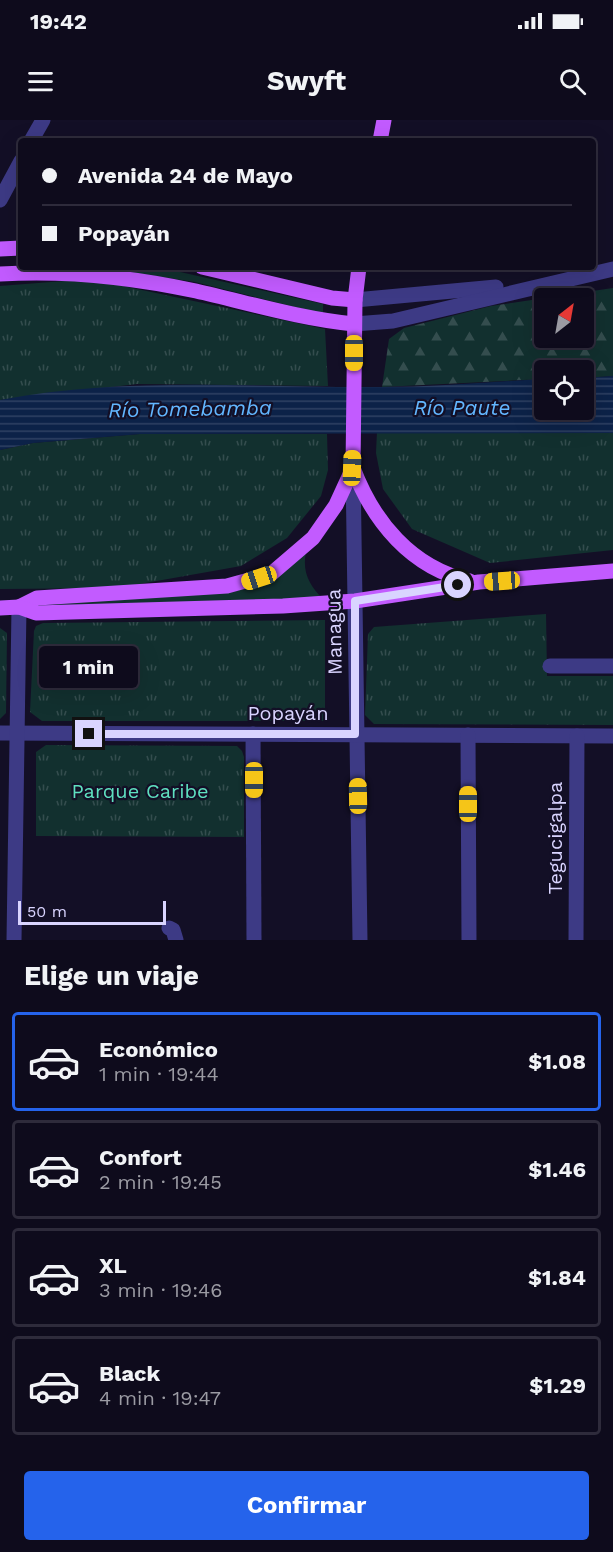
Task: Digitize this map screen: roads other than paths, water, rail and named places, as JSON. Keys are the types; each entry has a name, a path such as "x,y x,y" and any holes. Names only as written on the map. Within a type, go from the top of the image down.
{"main road":[{"path":"381,138 384,120"},
{"path":"0,249 18,248"},
{"path":"215,270 332,298 354,300"},
{"path":"19,608 37,598 207,588 247,581 271,574 313,538 336,505 352,468 354,300 359,270"},
{"path":"0,274 102,275 193,291 329,322 354,331"},
{"path":"352,468 381,524 422,560 442,572 479,582"},
{"path":"0,608 19,608 36,613 283,606 355,601 479,582 613,571"}],"street":[{"path":"34,138 43,120"},
{"path":"0,200 18,167"},
{"path":"354,331 613,269"},
{"path":"354,300 547,283"},
{"name":"Managua","path":"352,468 360,940"},
{"path":"14,940 19,608"},
{"path":"550,666 613,666"},
{"name":"Popayán","path":"0,733 613,736"},
{"path":"253,734 254,940"},
{"path":"468,735 469,940"},
{"name":"Tegucigalpa","path":"576,940 577,736"}],"water":[{"path":"613,376 613,433 140,434 33,443 0,450 0,400 48,393 143,386 401,387 534,380 534,420 594,420 594,377"}],"water label":[{"name":"Río Paute","path":"462,408"},
{"name":"Río Tomebamba","path":"190,409"}],"park label":[{"name":"Parque Caribe","path":"140,791"}]}
